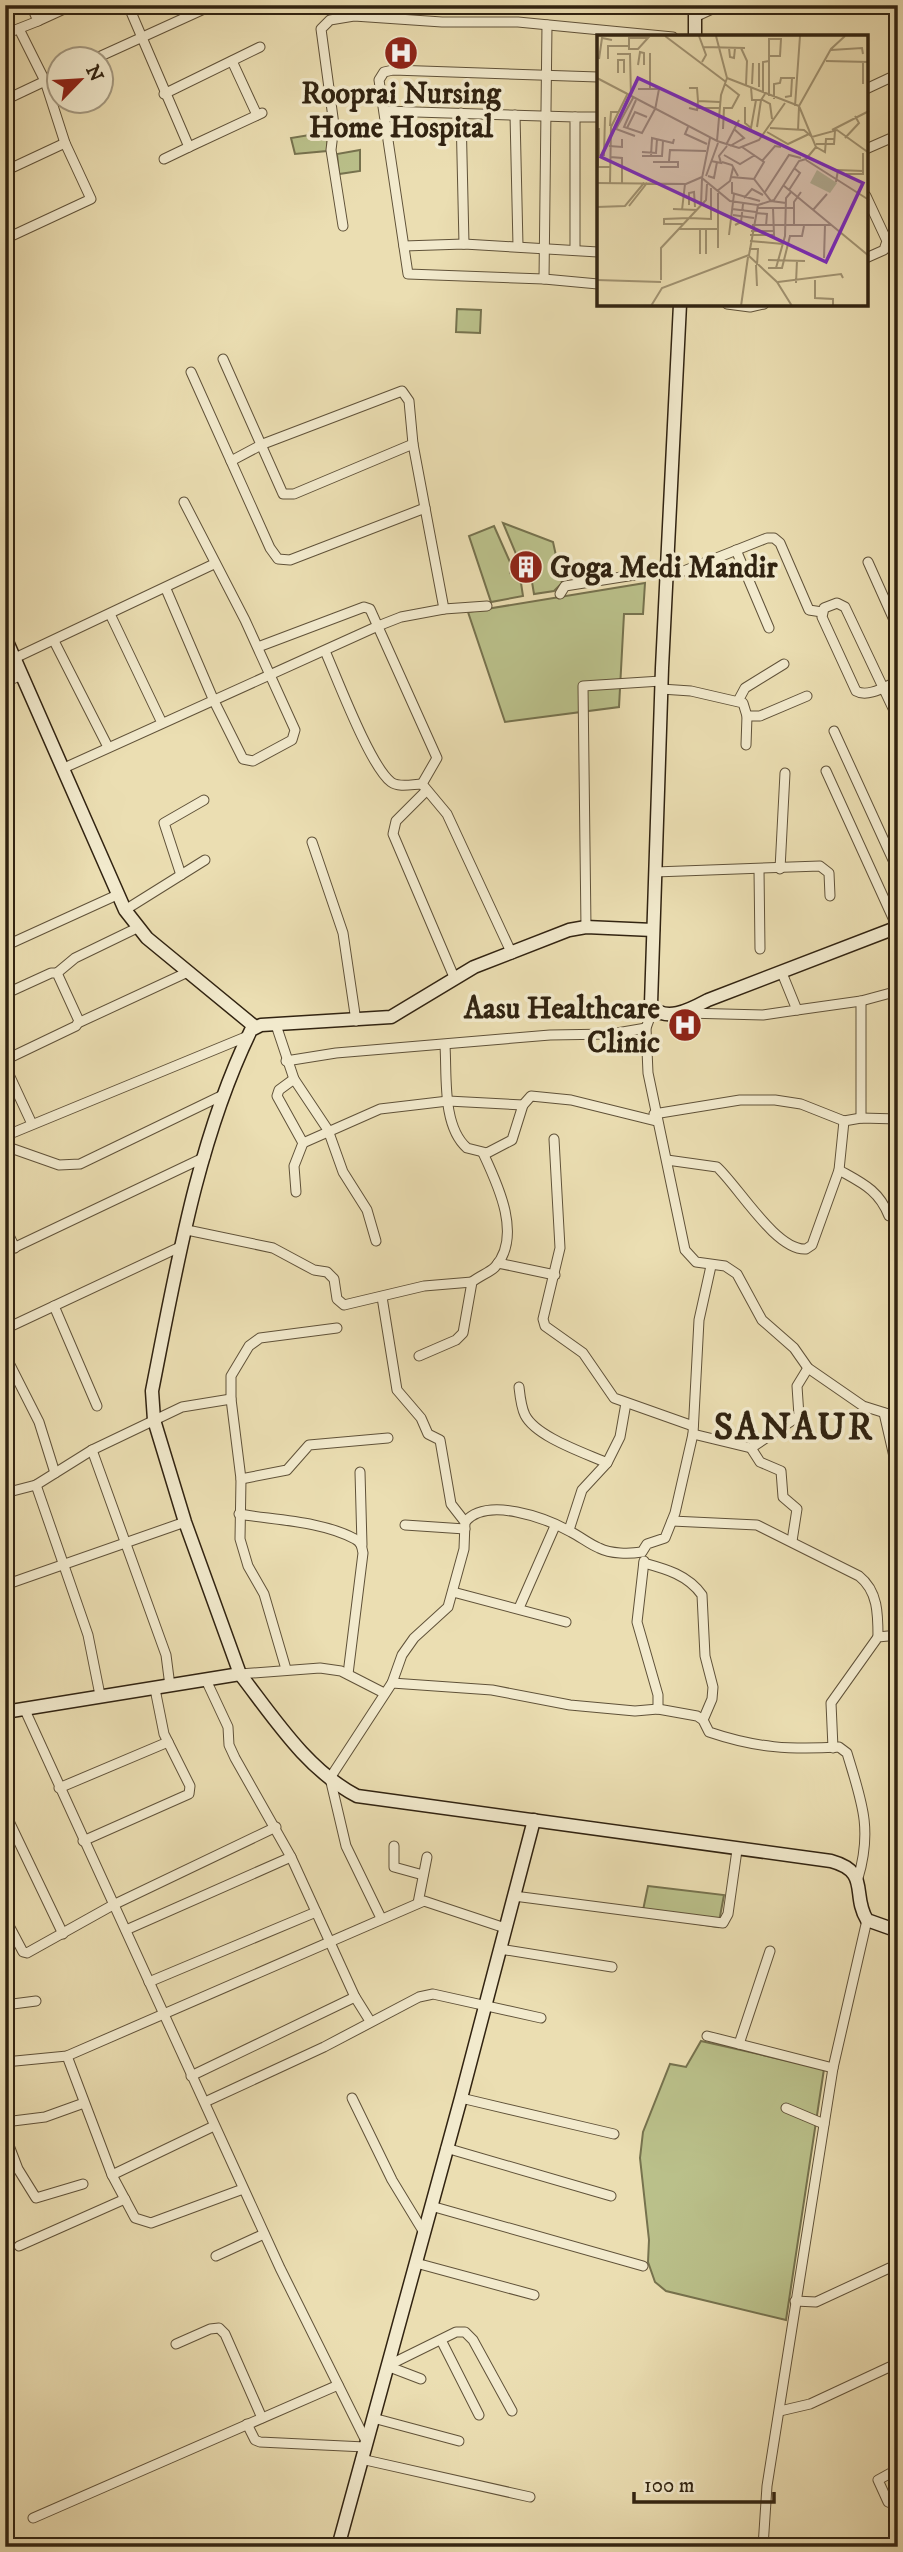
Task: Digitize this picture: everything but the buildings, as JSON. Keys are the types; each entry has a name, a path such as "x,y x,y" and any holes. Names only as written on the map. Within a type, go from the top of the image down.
{"street":[{"path":"32,5 38,21"},
{"path":"5,34 73,5"},
{"path":"128,5 163,94 188,147"},
{"path":"180,5 185,17"},
{"path":"116,49 213,5"},
{"path":"695,35 695,11 721,5"},
{"path":"891,5 898,19"},
{"path":"343,226 331,150 334,125 323,56 321,29 324,24 354,16 547,25 652,35"},
{"path":"544,279 547,25"},
{"path":"5,239 90,200 65,143 45,81 19,29"},
{"path":"163,94 260,47"},
{"path":"164,159 259,114 232,61"},
{"path":"597,76 387,71 379,80 404,246 405,270 411,276 544,279 597,284"},
{"path":"868,88 898,74"},
{"path":"5,100 45,81"},
{"path":"385,111 597,117"},
{"path":"461,113 464,244"},
{"path":"515,115 518,246"},
{"path":"575,117 575,250"},
{"path":"868,148 898,135"},
{"path":"5,171 65,143"},
{"path":"868,200 887,241 884,250 868,257"},
{"path":"404,246 464,244 597,252"},
{"path":"680,306 661,685 653,1009 646,1028 655,1117 667,1160 685,1250 696,1262 725,1266 737,1274 768,1329 794,1348 807,1368 846,1396 898,1417"},
{"path":"223,359 262,444 280,491 286,495 413,444"},
{"path":"191,372 270,548 283,562 425,508"},
{"path":"231,461 262,444 402,391 409,401 413,444 444,610"},
{"path":"166,589 214,701 243,759 253,761 296,735 258,647 184,502"},
{"path":"560,594 565,586 666,574 774,538 780,543 809,610 822,612 837,603 845,607 898,719"},
{"path":"736,551 768,628"},
{"path":"867,562 898,629"},
{"path":"15,658 166,589 214,564"},
{"path":"64,768 401,617 487,606"},
{"path":"258,647 364,607 370,609 437,758 424,787 392,828 454,977"},
{"path":"822,612 856,691 865,694 898,681"},
{"path":"110,614 162,723"},
{"path":"5,636 125,910 137,928 251,1031"},
{"path":"54,641 108,747"},
{"path":"326,651 364,738 388,779 397,785 424,787 447,814 512,954"},
{"path":"738,701 745,688 784,664"},
{"path":"5,682 22,674"},
{"path":"586,927 583,685 661,685 738,701 743,703 747,716 746,745"},
{"path":"747,716 760,716 807,696"},
{"path":"834,731 898,871"},
{"path":"685,1013 708,1000 782,973 847,944 897,927 826,771"},
{"path":"780,869 785,773"},
{"path":"181,875 164,823 204,800"},
{"path":"312,842 343,933 356,1021"},
{"path":"125,910 205,860"},
{"path":"655,872 826,868 830,896"},
{"path":"759,870 760,949"},
{"path":"5,946 117,895"},
{"path":"5,1136 251,1031 276,1025 356,1021 403,1012 454,977 569,930 586,927 653,930"},
{"path":"5,994 51,973 57,973 75,958 137,928"},
{"path":"5,1060 188,972"},
{"path":"57,973 78,1023"},
{"path":"782,973 797,1010"},
{"path":"653,1009 685,1013 763,1014 861,1001 898,991"},
{"path":"861,1001 861,1118"},
{"path":"276,1025 294,1079 328,1130 343,1172 367,1210 376,1241"},
{"path":"286,1060 336,1053 445,1046 550,1035 624,1033 646,1028"},
{"path":"251,1031 223,1095 205,1157 152,1391 154,1420 185,1522 240,1675 293,1743 344,1789 369,1799 831,1861 846,1865 858,1878"},
{"path":"187,1230 273,1248 314,1270 327,1272 334,1279 337,1299 344,1305 424,1286 472,1282 498,1263 505,1241 507,1213 501,1190 483,1153 462,1143 448,1101 445,1046"},
{"path":"5,1066 32,1124"},
{"path":"294,1079 279,1090 277,1096 303,1143"},
{"path":"5,1146 59,1165 80,1164 223,1095"},
{"path":"483,1153 512,1140 523,1105 531,1096 553,1097 655,1117 740,1100 775,1100 801,1104 844,1121 861,1118 898,1119"},
{"path":"296,1192 294,1166 303,1143 380,1109 448,1101 523,1105"},
{"path":"667,1160 717,1167 770,1228 802,1250 812,1245 839,1170 844,1121"},
{"path":"554,1139 561,1235 555,1275 543,1319 545,1326 583,1353 607,1392 626,1403 693,1430 751,1448 760,1462 781,1471 783,1497 797,1509 792,1541"},
{"path":"5,1252 205,1157"},
{"path":"839,1170 874,1189 883,1200 889,1216"},
{"path":"5,1227 15,1248"},
{"path":"5,1329 184,1245"},
{"path":"498,1263 555,1275"},
{"path":"658,1709 658,1695 637,1622 644,1563 642,1552 647,1544 665,1538 672,1521 693,1430 699,1320 711,1266"},
{"path":"419,1356 456,1340 463,1333 472,1282"},
{"path":"382,1297 397,1390 421,1418 428,1434 440,1440 451,1504 465,1525"},
{"path":"54,1306 97,1406"},
{"path":"286,1670 264,1594 242,1551 239,1514 241,1479 231,1399 231,1376 253,1342 260,1338 337,1328"},
{"path":"5,1355 35,1412 55,1473"},
{"path":"751,1448 799,1416 797,1386 807,1368"},
{"path":"519,1387 522,1409 531,1423 555,1439 607,1463"},
{"path":"5,1493 36,1485 92,1450 190,1405 231,1399"},
{"path":"569,1530 582,1490 607,1463 620,1437 626,1403"},
{"path":"884,1413 898,1474"},
{"path":"241,1479 287,1470 309,1446 388,1438"},
{"path":"92,1450 166,1655 170,1686"},
{"path":"348,1674 362,1545 360,1472"},
{"path":"36,1485 61,1564 88,1634 100,1695"},
{"path":"381,1918 346,1846 330,1778 391,1684 402,1655 414,1638 448,1607 464,1549 465,1525 471,1514 490,1510 526,1513 569,1530 607,1551 642,1552"},
{"path":"239,1514 320,1528 356,1539 362,1545"},
{"path":"672,1521 757,1525 866,1581 876,1601 878,1637 831,1703 833,1748"},
{"path":"5,1585 185,1522"},
{"path":"405,1525 465,1525"},
{"path":"519,1608 555,1526"},
{"path":"644,1563 670,1570 688,1580 702,1595 705,1656 713,1688 712,1699 703,1720"},
{"path":"453,1592 566,1622"},
{"path":"878,1637 898,1635"},
{"path":"5,1712 240,1675 320,1668 348,1674 384,1693"},
{"path":"206,1680 228,1727 229,1745 235,1758 276,1827 355,1997 370,2021"},
{"path":"391,1684 492,1690 570,1705 635,1711 658,1709 703,1720 709,1732 760,1746 788,1750 839,1747 847,1753 865,1813 866,1852 858,1878 867,1920 833,2068 767,2486 763,2547"},
{"path":"83,1841 189,1794 190,1786 168,1742 155,1689"},
{"path":"24,1708 243,2189 338,2385 364,2449"},
{"path":"59,1788 168,1742"},
{"path":"5,1813 63,1934"},
{"path":"338,2547 534,1820"},
{"path":"5,1918 16,1941 23,1952 27,1953 113,1905 276,1827"},
{"path":"394,1846 394,1867 423,1875"},
{"path":"514,1896 723,1923 728,1914 737,1850"},
{"path":"126,1930 291,1857"},
{"path":"418,1903 427,1857"},
{"path":"5,2062 67,2056 418,1903 433,1902 505,1928"},
{"path":"149,1982 316,1912"},
{"path":"867,1920 898,1931"},
{"path":"5,1946 16,1941"},
{"path":"500,1949 612,1967"},
{"path":"739,2044 770,1951"},
{"path":"205,2102 324,2047 419,1997 432,1994 541,2018"},
{"path":"191,2076 355,1997"},
{"path":"5,2005 36,2001"},
{"path":"707,2036 833,2068"},
{"path":"67,2056 112,2175 135,2218 151,2222 243,2189"},
{"path":"352,2098 393,2180 424,2231"},
{"path":"461,2098 614,2134"},
{"path":"5,2122 45,2118 84,2103"},
{"path":"786,2108 824,2124"},
{"path":"112,2175 214,2126"},
{"path":"5,2135 18,2169 36,2198 83,2184"},
{"path":"446,2148 611,2196"},
{"path":"19,2246 125,2199"},
{"path":"431,2206 643,2266"},
{"path":"216,2256 264,2234"},
{"path":"416,2263 534,2295"},
{"path":"795,2301 816,2302 898,2264"},
{"path":"176,2344 210,2329 219,2329 225,2334 262,2418"},
{"path":"387,2367 456,2332 465,2332 473,2340 512,2411"},
{"path":"440,2340 479,2415"},
{"path":"780,2411 810,2404 898,2363"},
{"path":"387,2367 421,2379"},
{"path":"33,2518 338,2385"},
{"path":"373,2418 459,2441"},
{"path":"247,2424 255,2440 260,2442 364,2449 530,2497"},
{"path":"898,2469 878,2480 888,2502 898,2505"}],"green space":[{"path":"328,132 327,151 295,154 291,138"},
{"path":"360,150 360,171 339,174 337,154"},
{"path":"457,309 481,310 480,333 456,332"},
{"path":"503,523 553,542 562,583 554,591 534,594 532,582 542,570 540,560 532,552 516,554"},
{"path":"494,526 510,562 510,573 521,583 523,596 491,602 469,536"},
{"path":"645,583 643,614 624,614 619,707 505,722 468,612"},
{"path":"648,1886 724,1895 718,1927 642,1915"},
{"path":"701,2041 824,2069 786,2320 666,2291 655,2282 648,2262 649,2240 640,2158 643,2132 670,2064 686,2067"}],"place":[{"name":"Rooprai Nursing Home Hospital","path":"401,53"},
{"name":"Goga Medi Mandir","path":"526,567"},
{"name":"Aasu Healthcare Clinic","path":"685,1025"}],"district":[{"name":"SANAUR","path":"794,1426"}]}
